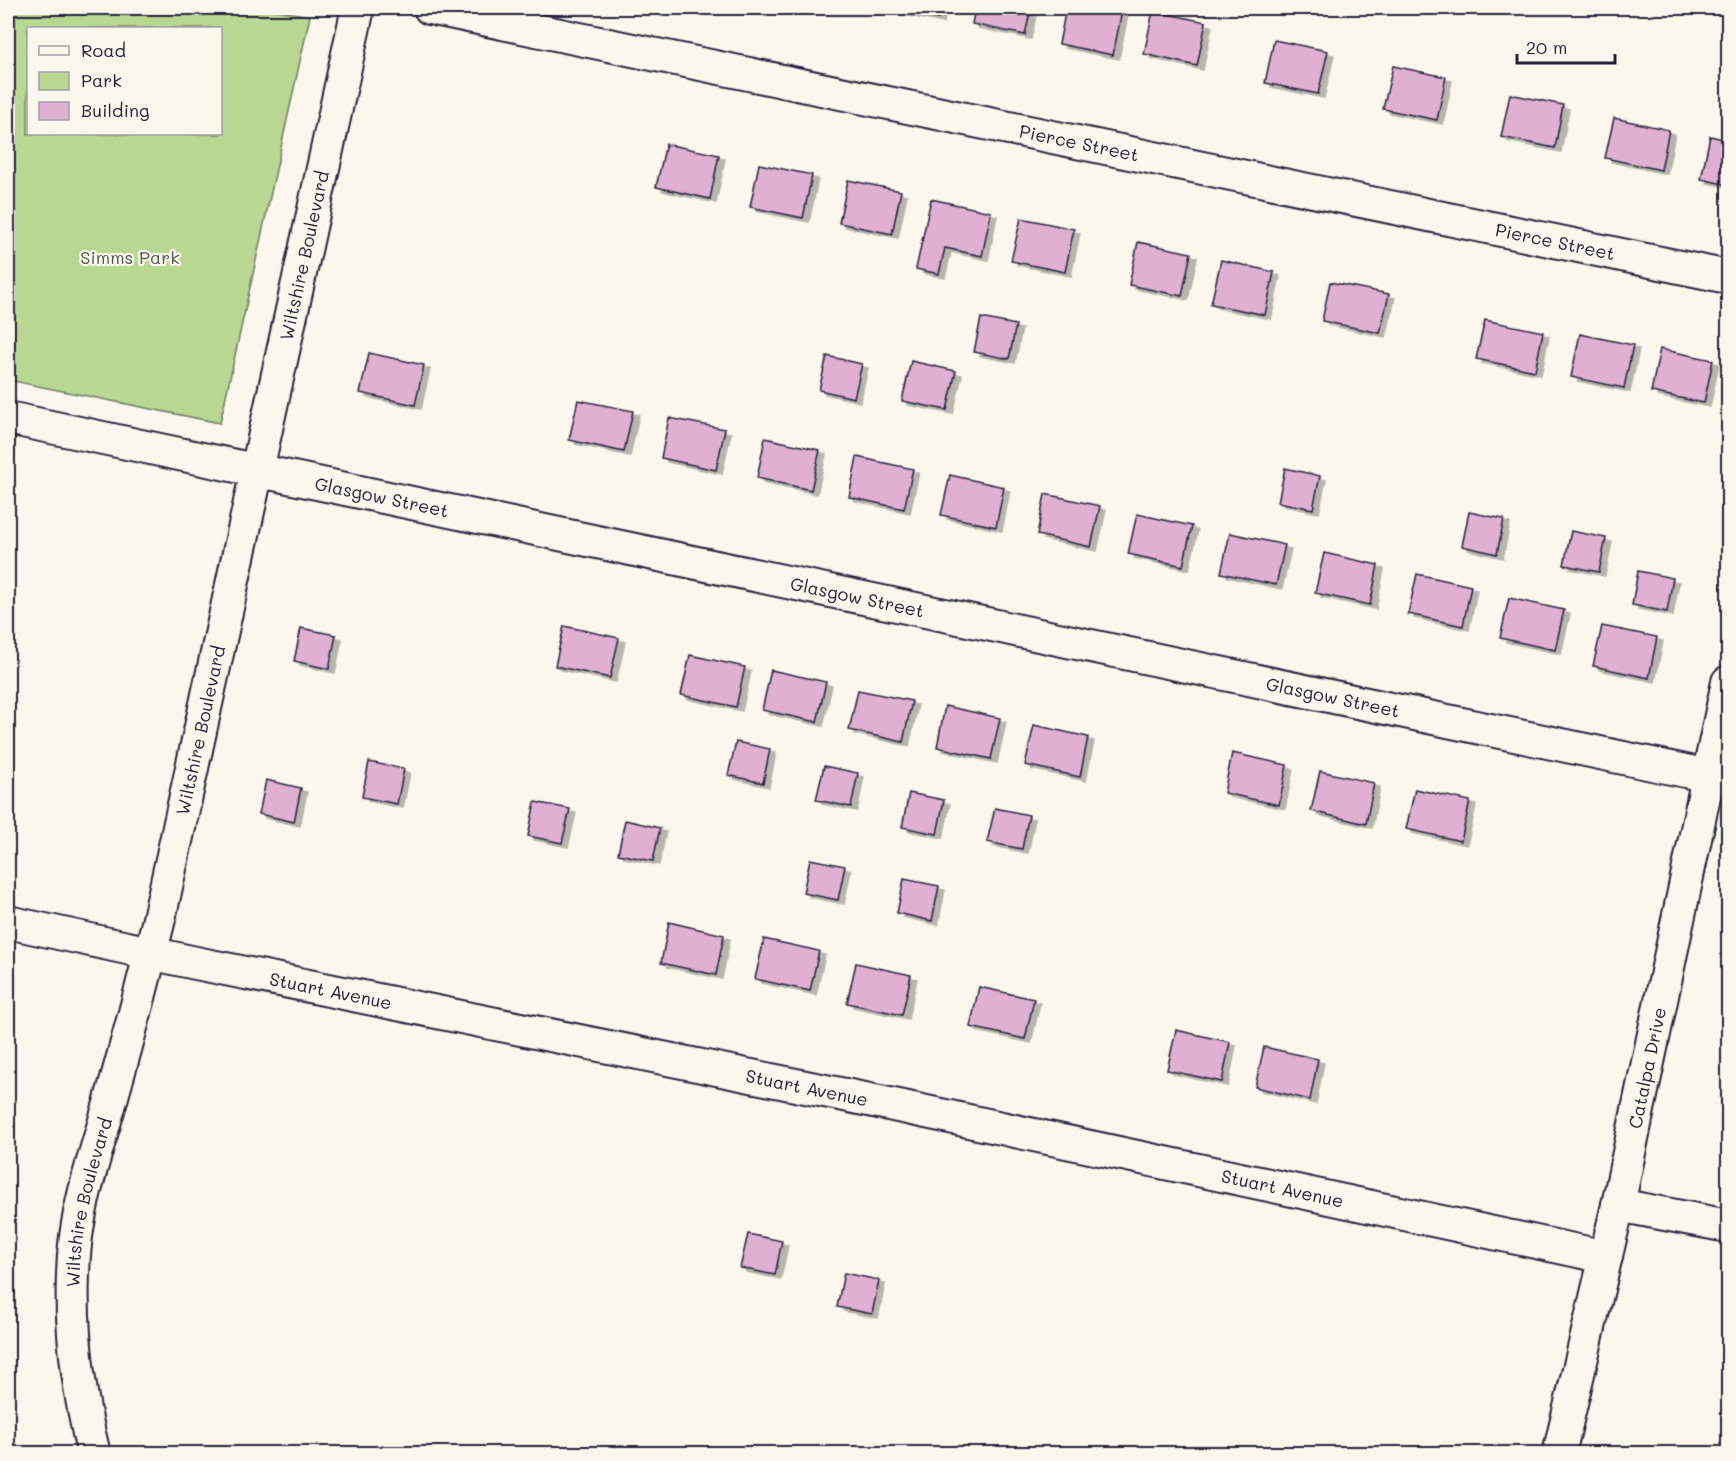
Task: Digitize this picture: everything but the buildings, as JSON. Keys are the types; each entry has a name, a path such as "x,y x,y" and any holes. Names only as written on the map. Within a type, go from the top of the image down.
{"street":[{"name":"Wiltshire Boulevard","path":"94,1454 83,1412 74,1351 72,1301 75,1253 86,1191 141,995 358,8"},
{"name":"Pierce Street","path":"430,8 1728,277"},
{"name":"Glasgow Street","path":"8,418 257,471 1717,762"},
{"name":"Catalpa Drive","path":"1558,1454 1618,1205 1717,762 1728,682"},
{"name":"Stuart Avenue","path":"8,922 895,1105 1606,1257"},
{"path":"1618,1205 1728,1226"}],"green space":[{"name":"Simms Park","path":"8,8 266,8 310,16 220,423 8,380"}]}
